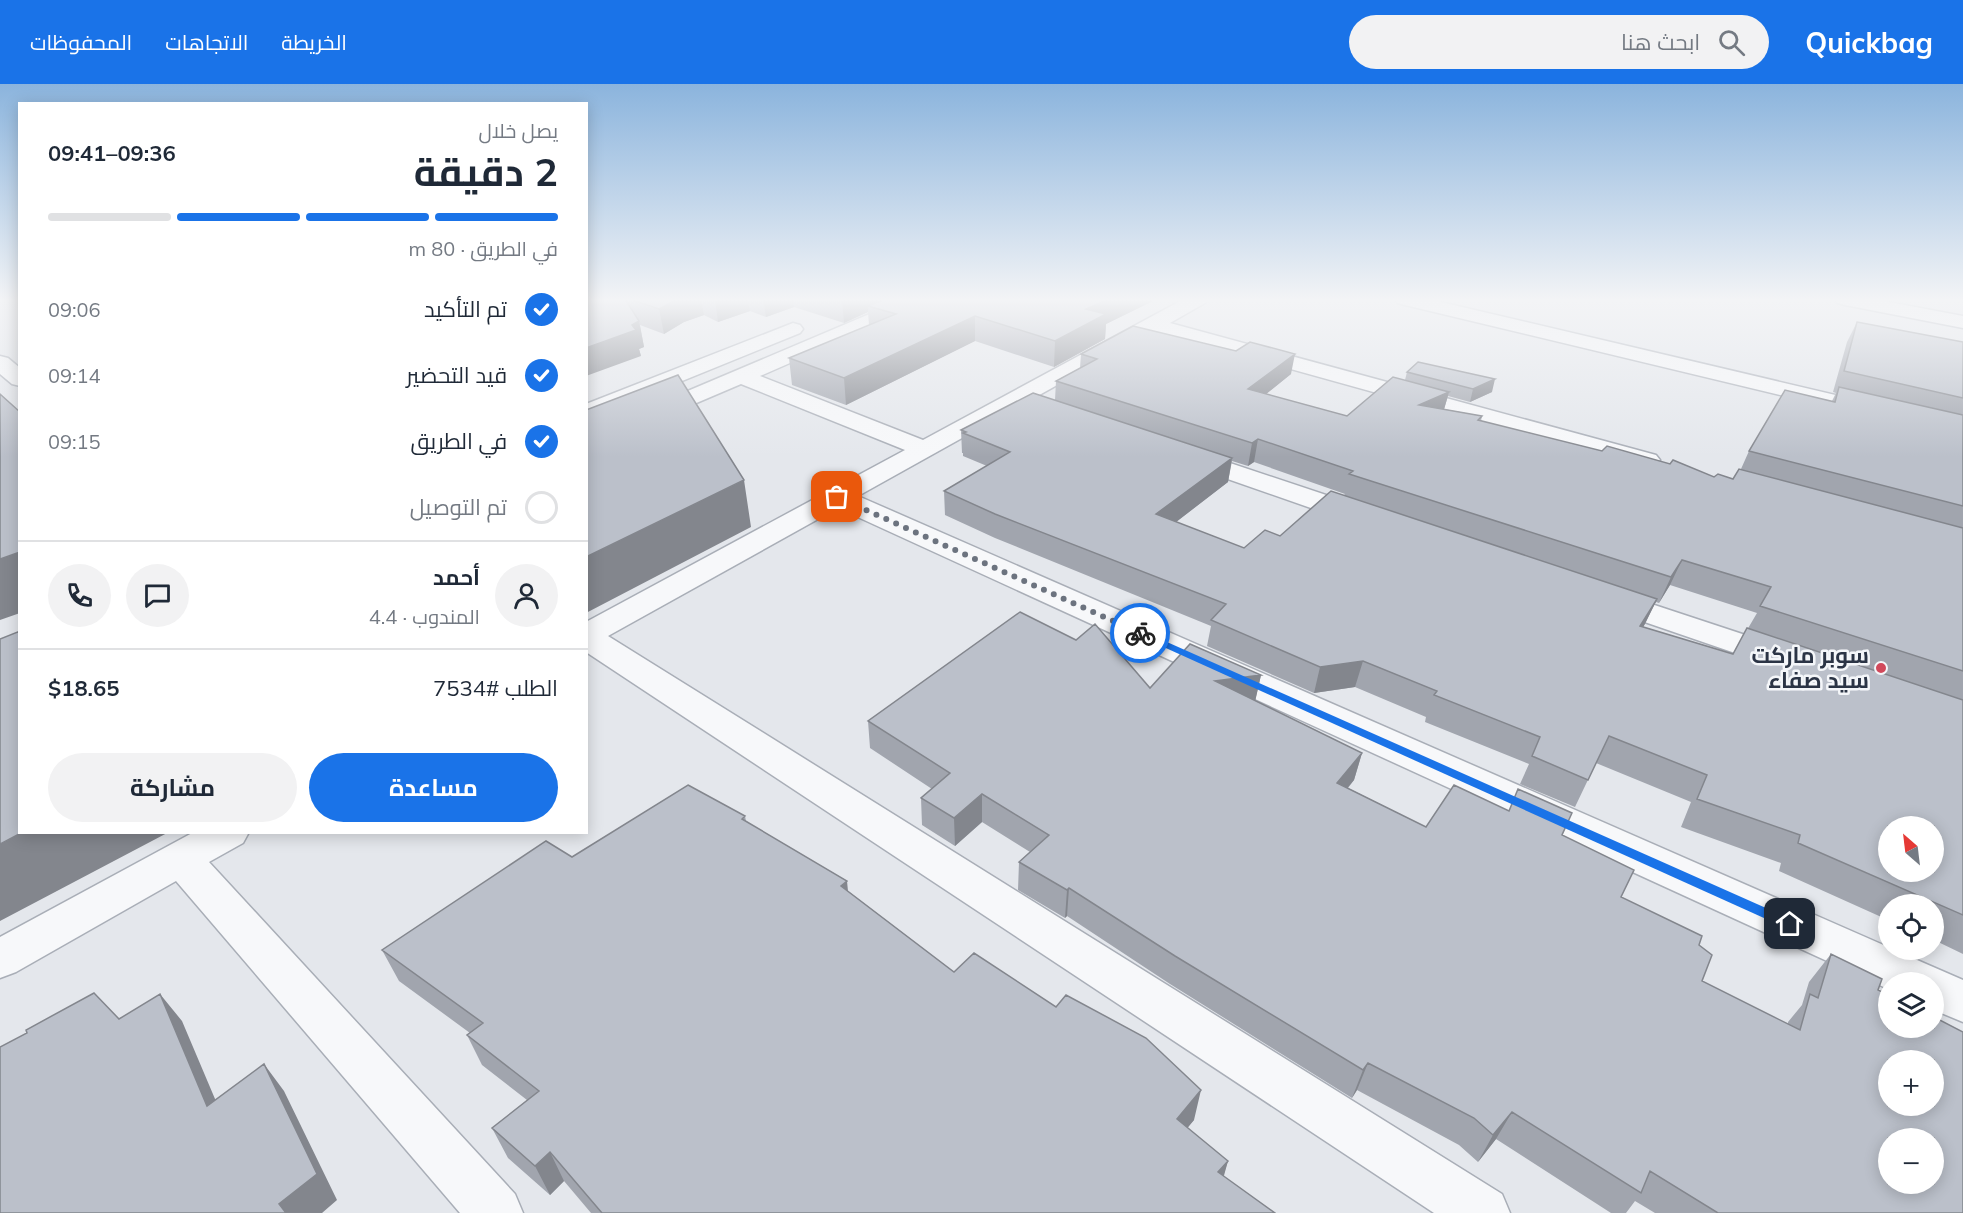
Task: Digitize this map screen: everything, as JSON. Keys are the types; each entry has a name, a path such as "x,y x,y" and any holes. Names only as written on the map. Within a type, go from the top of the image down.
{"street":[{"path":"588,412 738,352"},
{"path":"588,441 797,352"},
{"path":"588,635 1101,352"},
{"path":"1252,352 1666,465"},
{"path":"1629,352 1963,432"},
{"path":"740,376 925,449"},
{"path":"1016,399 1050,410"},
{"path":"1162,448 1388,525"},
{"path":"837,497 1898,972"},
{"path":"1580,590 1805,666"},
{"path":"588,637 1483,1213"},
{"path":"0,958 225,834"},
{"path":"181,859 496,1213"},
{"path":"1944,993 1963,1002"}],"building":[{"path":"804,352 900,352 844,378 789,358"},
{"path":"1085,352 1286,352 1295,354 1248,389 1347,416 1393,377 1449,392 1419,405 1482,416 1478,420 1602,451 1607,446 1670,464 1673,460 1714,477 1718,474 1733,479 1739,469 1963,528 1963,671 1760,606 1771,587 1682,560 1671,577 1349,474 1353,471 1258,439 1252,443 1056,381 1097,359 1081,354"},
{"path":"1849,352 1963,352 1963,398 1844,371"},
{"path":"1418,362 1495,379 1473,389 1407,372"},
{"path":"678,375 744,480 588,556 588,409"},
{"path":"1839,387 1963,415 1963,506 1749,451 1785,390 1835,402"},
{"path":"1033,393 1232,458 1156,514 1244,548 1265,530 1280,536 1331,491 1657,599 1640,626 1733,654 1747,628 1963,700 1963,915 1944,907 1944,894 1915,894 1887,882 1944,882 1944,816 1878,816 1878,878 1798,843 1800,835 1697,799 1707,775 1609,736 1588,780 1532,756 1540,737 1434,695 1437,691 1363,661 1320,667 1211,620 1226,604 995,514 944,491 1010,452 963,433 966,432 961,430"},
{"path":"0,394 18,410 18,553 0,559"},
{"path":"1020,612 1076,640 1095,624 1150,688 1190,644 1261,675 1215,681 1362,753 1337,783 1426,827 1454,785 1509,811 1518,789 1572,813 1562,835 1634,870 1621,897 1702,936 1699,945 1712,955 1702,981 1800,1030 1810,994 1818,998 1831,954 1878,977 1878,1038 1944,1038 1944,1022 1963,1032 1963,1213 1718,1213 1650,1171 1641,1193 1512,1112 1493,1135 1474,1118 1368,1063 1363,1070 1175,956 1069,888 1067,890 1019,862 1049,835 982,794 954,818 921,798 950,773 868,721"},
{"path":"18,632 19,834 0,844 0,639"},
{"path":"688,785 745,816 742,819 847,881 841,886 954,972 974,953 1056,1007 1066,995 1146,1038 1201,1090 1177,1119 1228,1161 1218,1172 1275,1213 602,1213 550,1152 535,1166 492,1128 539,1091 467,1035 483,1023 382,950 546,841 572,857"},
{"path":"94,993 119,1019 160,994 207,1106 264,1064 317,1174 279,1204 286,1213 0,1213 0,1047"}],"way so far":[{"path":"837,497 1140,633"}],"place":[{"name":"سوبر ماركت سيد صفاء","path":"1881,668"}],"route":[{"path":"1140,633 1790,924"}]}
